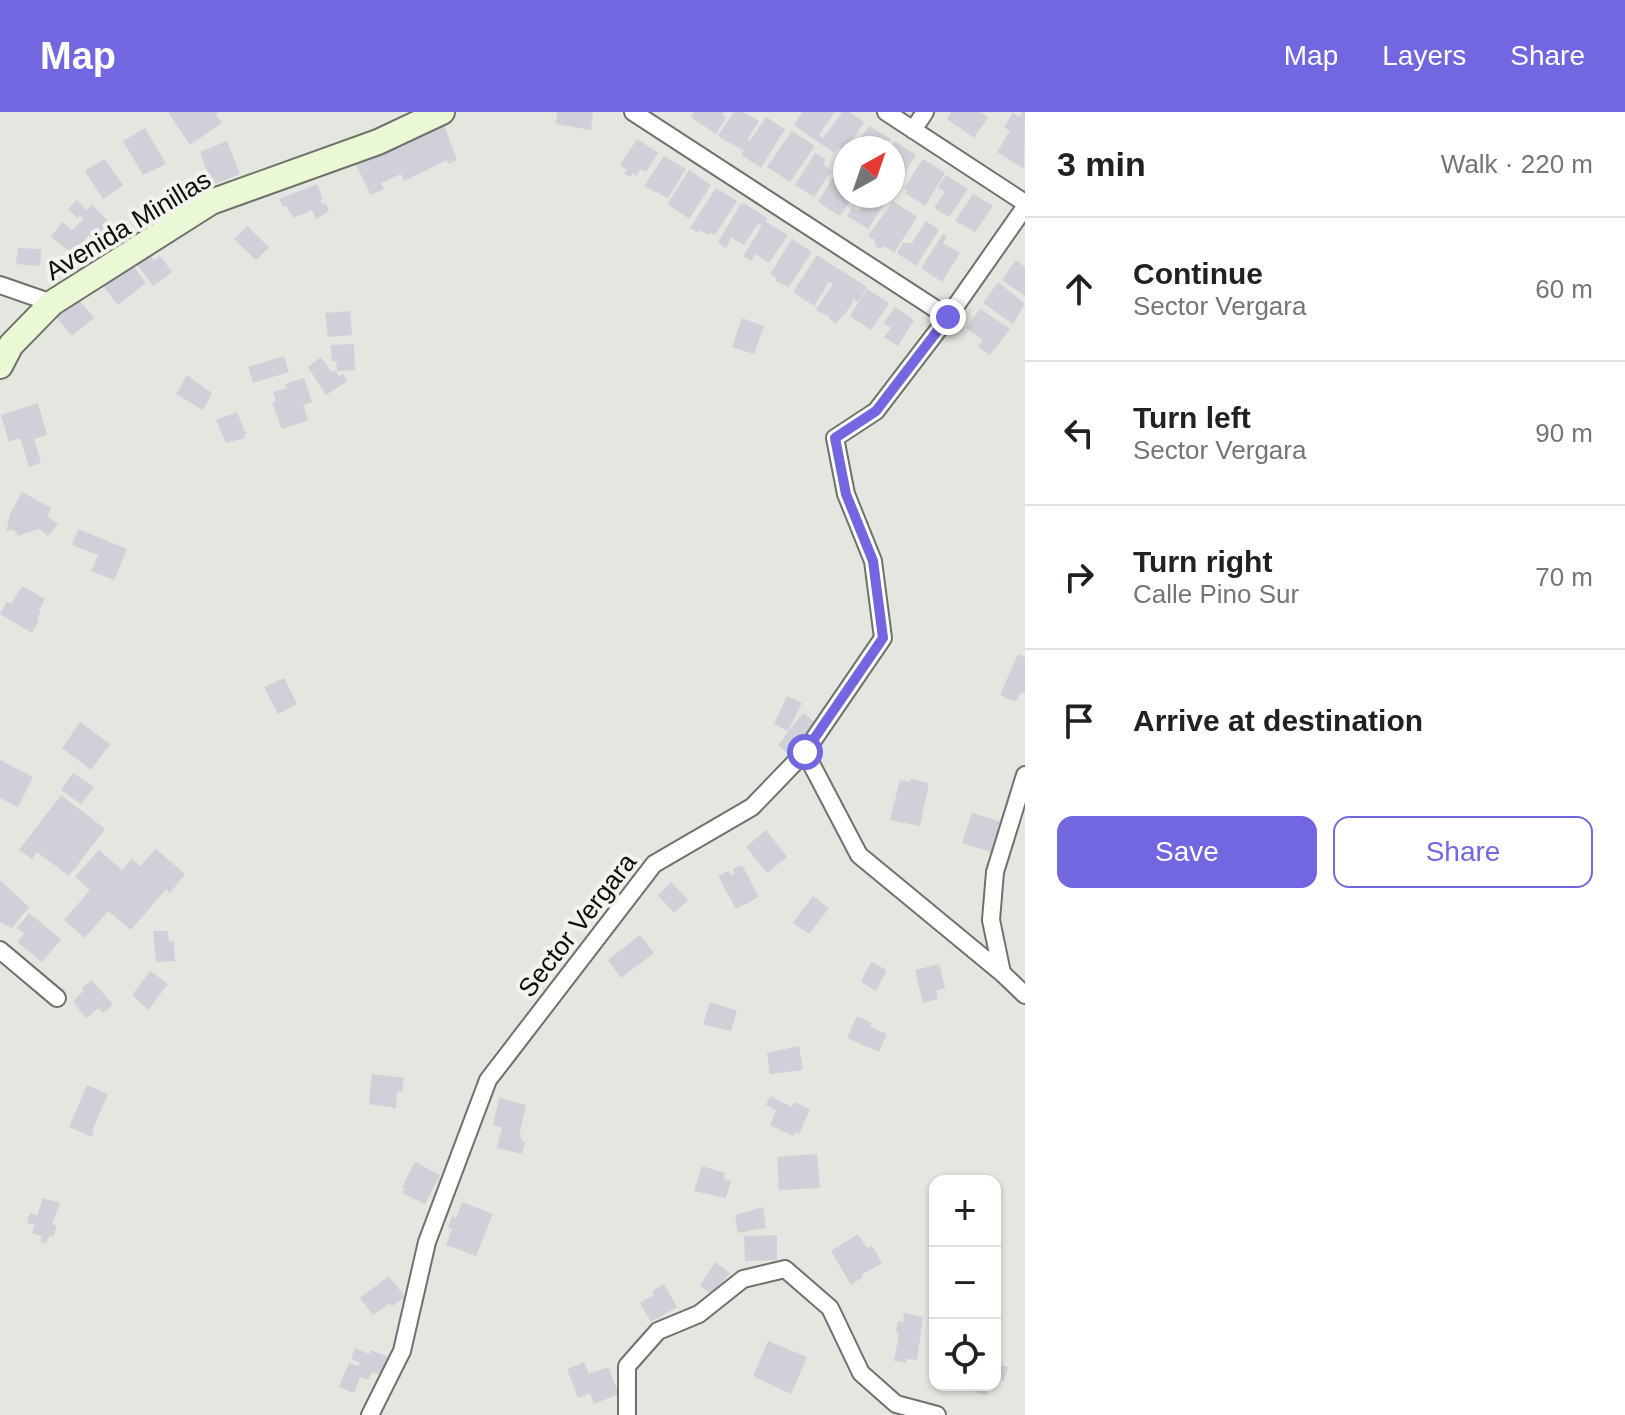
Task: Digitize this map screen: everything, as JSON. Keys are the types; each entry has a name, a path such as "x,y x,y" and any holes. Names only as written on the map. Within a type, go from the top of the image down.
{"street":[{"name":"Avenida Minillas","path":"0,366 11,345 52,303 211,202 378,142 442,112"},
{"path":"633,112 948,317 1025,205 886,112"},
{"path":"913,130 925,112"},
{"path":"0,285 52,303"},
{"name":"Sector Vergara","path":"370,1415 402,1351 427,1242 488,1080 654,864 752,807 805,752 883,638 873,561 846,494 835,438 876,411 948,317"},
{"path":"805,752 859,855 1025,995"},
{"path":"1002,973 991,920 995,872 1025,775"},
{"path":"0,950 57,998"},
{"path":"627,1415 627,1366 658,1331 699,1314 743,1279 785,1269 830,1308 861,1373 896,1404 937,1415"}],"building":[{"path":"168,112 219,112 216,114 222,123 190,145"},
{"path":"557,112 593,112 591,130 556,124"},
{"path":"694,112 724,112 722,115 726,118 716,134 691,117"},
{"path":"734,112 743,112 759,121 747,140 750,141 766,117 785,129 761,168 741,155 744,151 718,136"},
{"path":"802,112 835,112 819,135 823,138 842,112 849,112 864,122 855,136 833,136 833,152 794,125"},
{"path":"951,112 980,112 988,117 974,138 947,119"},
{"path":"1023,112 1024,169 997,152 1010,131 1004,127 1013,113 1019,117"},
{"path":"444,125 457,160 448,164 447,160 404,181 401,174 381,183 384,189 371,195 356,165 398,145 400,148"},
{"path":"869,126 886,136 862,136"},
{"path":"145,128 166,164 143,175 123,141"},
{"path":"792,131 815,146 790,182 767,167"},
{"path":"637,139 658,153 646,172 641,169 636,176 633,173 630,177 620,165"},
{"path":"227,141 240,174 212,185 200,152"},
{"path":"905,148 916,155 905,172"},
{"path":"815,153 826,159 823,164 831,171 814,197 795,185"},
{"path":"664,156 686,169 668,198 644,186"},
{"path":"105,159 123,185 103,199 86,170"},
{"path":"923,159 945,173 925,206 905,193 905,186"},
{"path":"689,170 711,185 689,219 667,204"},
{"path":"946,175 968,189 949,217 934,208 945,192 938,187"},
{"path":"833,177 833,208 845,208 840,216 818,202"},
{"path":"317,184 323,199 320,200 322,204 326,203 329,211 316,219 312,210 294,218 286,206 283,207 279,199"},
{"path":"716,188 737,201 715,235 700,230 698,233 690,228"},
{"path":"973,194 993,206 975,232 955,221"},
{"path":"77,200 86,210 92,205 115,233 96,249 89,235 73,254 51,237 62,222 72,230 84,219 80,215 77,218 68,209"},
{"path":"744,203 767,218 766,222 788,235 769,263 756,254 751,261 743,256 762,226 758,223 744,245 731,237 726,248 718,242"},
{"path":"852,208 858,211 860,208 882,208 868,229 847,216"},
{"path":"888,208 904,208 917,217 894,253 885,246 880,249 875,246 875,240 868,236"},
{"path":"926,221 939,230 916,266 897,253 903,243 912,243"},
{"path":"247,226 269,247 256,260 234,239"},
{"path":"943,234 947,237 943,243 960,253 942,282 921,268"},
{"path":"792,239 812,252 789,287 775,281 777,279 770,274"},
{"path":"18,248 41,249 40,266 16,264"},
{"path":"150,255 154,261 160,256 172,272 153,286 137,264"},
{"path":"817,255 867,287 858,302 853,299 852,305 836,324 816,310 833,284 829,282 814,306 793,292"},
{"path":"1016,260 1025,267 1025,296 1002,280"},
{"path":"132,264 146,283 118,305 103,286"},
{"path":"998,282 1025,304 1013,324 983,303"},
{"path":"867,289 889,303 871,330 850,316"},
{"path":"78,299 94,318 72,336 56,317"},
{"path":"895,307 914,320 898,346 884,337 891,328 884,323"},
{"path":"980,309 1010,329 990,355 978,347 983,340 966,328"},
{"path":"350,311 352,335 328,337 325,313"},
{"path":"742,318 764,326 754,354 732,347"},
{"path":"354,344 355,370 337,371 336,361 332,361 331,345"},
{"path":"284,356 289,372 253,383 248,367"},
{"path":"321,357 331,372 335,370 339,376 343,374 348,381 326,395 308,367"},
{"path":"187,375 212,393 203,410 176,394"},
{"path":"304,378 312,402 303,405 308,420 282,429 272,403 276,401 273,392"},
{"path":"38,403 47,435 34,439 41,463 29,467 20,438 9,442 1,415"},
{"path":"237,412 245,438 226,443 216,420"},
{"path":"22,492 51,508 47,516 58,524 48,536 39,529 17,536 11,529 6,533 10,514"},
{"path":"78,529 127,549 114,580 91,571 98,555 72,545"},
{"path":"22,586 45,599 32,633 0,614 7,601 11,604"},
{"path":"1018,654 1025,657 1025,694 1021,692 1013,701 1000,695"},
{"path":"284,678 297,704 278,714 264,687"},
{"path":"787,696 802,703 788,731 774,724"},
{"path":"803,713 816,723 790,755 778,745"},
{"path":"80,722 110,744 91,770 62,748"},
{"path":"0,760 33,777 18,807 0,798"},
{"path":"73,773 94,787 81,804 61,790"},
{"path":"911,779 929,783 920,826 890,820 900,780 910,782"},
{"path":"61,795 105,829 69,876 37,852 32,859 19,850"},
{"path":"972,813 1001,822 991,852 962,843"},
{"path":"766,830 787,857 767,873 746,847"},
{"path":"156,849 185,874 170,893 166,889 131,930 108,911 85,938 64,920 90,890 75,877 99,850 122,870 131,859 140,866"},
{"path":"742,865 759,897 736,909 718,876 728,871 731,875 735,873 733,869"},
{"path":"0,880 29,907 12,928 0,922"},
{"path":"671,882 688,900 674,913 658,895"},
{"path":"813,896 829,908 809,934 793,923"},
{"path":"29,913 61,939 42,962 17,942 24,933 17,928"},
{"path":"153,931 168,931 169,941 174,941 175,961 156,962"},
{"path":"640,935 654,953 621,978 608,960"},
{"path":"871,962 887,970 876,991 861,982"},
{"path":"939,964 945,988 936,991 938,999 923,1003 915,970"},
{"path":"150,971 168,984 148,1010 132,995"},
{"path":"92,980 113,1005 103,1013 99,1008 86,1018 73,1002"},
{"path":"710,1002 737,1011 731,1031 703,1024"},
{"path":"857,1016 872,1023 870,1027 887,1034 879,1052 847,1038"},
{"path":"799,1046 803,1070 770,1074 767,1053"},
{"path":"372,1074 404,1078 402,1092 397,1092 396,1108 369,1104"},
{"path":"87,1085 108,1094 92,1137 69,1127"},
{"path":"770,1096 792,1107 794,1102 810,1109 799,1134 796,1132 793,1136 770,1125 776,1110 766,1105"},
{"path":"499,1098 526,1105 519,1137 525,1142 522,1154 497,1148 502,1127 493,1125"},
{"path":"817,1154 820,1188 779,1190 777,1157"},
{"path":"415,1162 440,1175 425,1204 402,1193"},
{"path":"702,1166 725,1173 724,1179 731,1181 726,1198 694,1191"},
{"path":"43,1198 60,1203 52,1224 57,1226 46,1244 40,1241 42,1236 32,1233 35,1225 27,1223 30,1213 37,1216"},
{"path":"462,1202 493,1214 476,1256 446,1245 452,1229 448,1228 452,1216 456,1218"},
{"path":"763,1207 766,1228 738,1233 735,1215"},
{"path":"858,1234 867,1248 872,1246 882,1263 851,1285 831,1251"},
{"path":"777,1235 777,1260 745,1261 744,1236"},
{"path":"715,1262 730,1273 713,1295 700,1286"},
{"path":"389,1276 405,1297 373,1315 360,1298"},
{"path":"664,1284 677,1307 651,1322 640,1303 654,1295 652,1291"},
{"path":"904,1313 923,1317 917,1360 907,1359 906,1363 894,1361 898,1321 903,1322"},
{"path":"768,1341 807,1357 791,1394 753,1376"},
{"path":"355,1348 389,1357 381,1375 372,1372 369,1380 360,1377 354,1393 339,1387 349,1363 358,1366 360,1363 351,1359"},
{"path":"584,1362 589,1374 608,1367 619,1394 594,1404 590,1393 578,1398 567,1369"},
{"path":"1001,1365 1008,1367 1004,1381 1001,1380"}],"route":[{"path":"805,752 883,638 873,561 846,494 835,438 876,411 948,317"}]}
